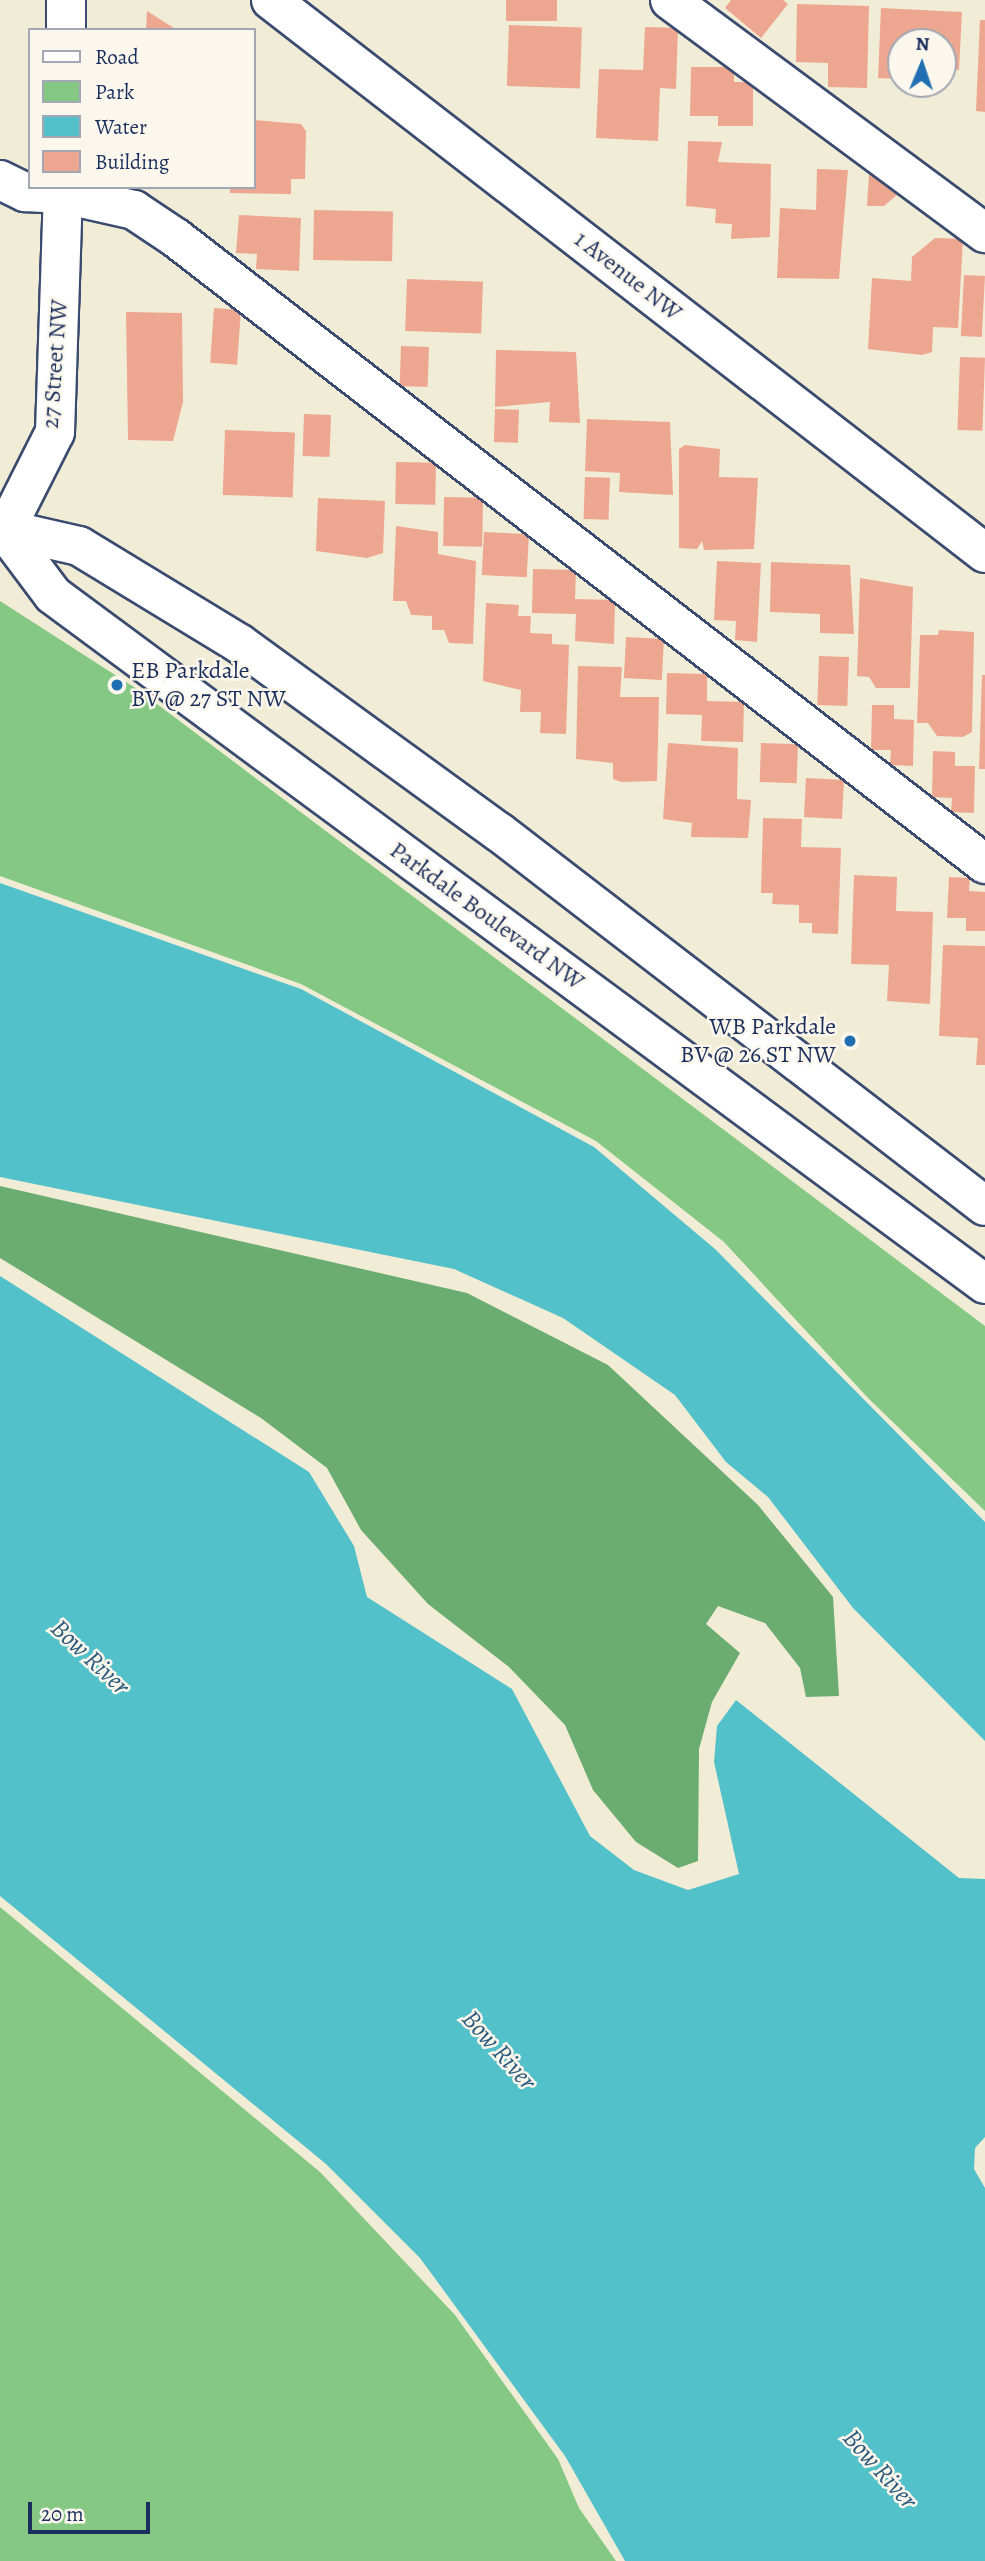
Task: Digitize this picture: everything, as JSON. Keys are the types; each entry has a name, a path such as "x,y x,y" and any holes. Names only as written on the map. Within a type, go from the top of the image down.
{"main road":[{"path":"66,0 66,28"},
{"name":"1 Avenue NW","path":"271,0 985,553"},
{"path":"670,0 985,233"},
{"path":"0,180 24,192 63,190 134,210 176,238 985,864"},
{"name":"27 Street NW","path":"2,530 54,432 63,190"},
{"path":"2,530 79,546 240,644 499,832 985,1206"},
{"name":"Parkdale Boulevard NW","path":"2,530 53,596 985,1284"}],"green space":[{"path":"0,601 137,689 985,1326 985,1511 869,1399 724,1242 596,1141 301,984 0,876"},
{"path":"0,1186 467,1293 608,1365 758,1505 833,1597 839,1696 806,1697 800,1668 765,1623 718,1606 706,1624 740,1653 712,1702 699,1749 698,1861 678,1868 636,1842 593,1790 565,1725 509,1667 428,1604 361,1530 327,1468 261,1418 0,1258"},
{"path":"0,1907 320,2172 455,2315 558,2459 579,2508 616,2561 0,2561"}],"water":[{"path":"0,883 301,989 594,1147 715,1249 985,1522 985,1741 853,1608 768,1497 726,1462 675,1395 563,1318 454,1269 0,1177"},
{"name":"Bow River","path":"0,1276 309,1472 354,1546 367,1597 512,1689 590,1836 634,1870 688,1890 739,1874 714,1762 717,1726 736,1700 959,1878 985,1879 985,2137 975,2148 974,2169 985,2188 985,2561 625,2561 565,2456 420,2258 326,2164 0,1896"}],"building":[{"path":"506,0 557,0 557,21 506,21"},
{"path":"731,0 783,0 788,4 761,38 725,8"},
{"path":"797,4 869,6 867,88 828,87 828,63 796,62"},
{"path":"881,8 962,12 959,70 957,28 887,28 887,78 878,78"},
{"path":"147,11 174,28 146,28"},
{"path":"980,20 985,20 985,112 976,111"},
{"path":"509,25 582,28 580,89 507,86"},
{"path":"645,27 678,28 676,89 660,88 658,141 596,138 599,69 643,70"},
{"path":"691,67 734,67 734,82 753,82 753,126 718,126 718,116 690,116"},
{"path":"256,120 301,124 306,131 305,179 291,179 291,194 230,193 230,189 256,189"},
{"path":"688,141 722,142 718,162 771,164 770,237 731,239 732,224 715,223 716,209 686,206"},
{"path":"817,169 848,170 839,279 777,278 780,208 816,210"},
{"path":"869,175 873,175 898,194 884,206 867,206"},
{"path":"314,210 393,211 392,261 313,260"},
{"path":"239,215 301,218 299,271 256,269 257,254 236,253"},
{"path":"935,238 963,239 958,328 933,327 932,352 922,355 868,349 872,278 911,281 912,257"},
{"path":"964,275 985,276 982,337 961,336"},
{"path":"407,279 483,282 481,334 405,331"},
{"path":"214,308 241,310 237,365 210,363"},
{"path":"126,312 182,313 183,402 173,441 128,440"},
{"path":"401,346 429,347 428,387 400,386"},
{"path":"496,350 576,352 580,423 549,422 550,402 495,407"},
{"path":"960,357 985,358 982,431 957,430"},
{"path":"495,409 519,410 518,443 494,442"},
{"path":"304,414 331,415 330,457 303,456"},
{"path":"587,419 670,422 673,495 619,492 620,473 585,471"},
{"path":"225,430 295,432 293,497 223,495"},
{"path":"685,445 720,449 719,477 758,478 754,549 704,550 702,541 697,549 679,548 679,449"},
{"path":"396,462 436,463 435,505 395,504"},
{"path":"585,477 610,478 609,520 584,519"},
{"path":"444,497 483,498 482,547 443,546"},
{"path":"318,498 385,501 383,553 367,558 316,551"},
{"path":"396,526 438,532 438,554 476,561 473,644 449,643 444,630 432,630 432,616 411,615 406,601 393,601"},
{"path":"484,532 529,534 527,577 482,575"},
{"path":"717,561 761,563 757,642 735,640 736,621 714,620"},
{"path":"771,562 850,565 854,634 820,633 820,614 770,612"},
{"path":"533,569 576,570 575,599 615,600 614,644 575,641 576,614 532,613"},
{"path":"860,578 913,587 910,688 876,688 869,677 857,676"},
{"path":"486,603 519,605 518,616 531,616 530,633 552,634 552,644 569,645 566,734 540,733 541,712 520,712 521,690 483,681"},
{"path":"939,630 974,632 972,732 963,737 937,736 928,723 917,723 920,635 938,635"},
{"path":"626,637 664,639 662,680 624,678"},
{"path":"819,656 849,657 847,706 817,705"},
{"path":"578,666 622,667 620,697 659,697 657,781 621,782 613,779 613,763 576,759"},
{"path":"667,673 707,674 707,701 744,702 743,742 701,741 702,715 666,714"},
{"path":"982,675 985,675 985,769 979,769"},
{"path":"872,705 894,705 894,719 914,720 913,766 890,765 891,750 871,750"},
{"path":"668,743 738,748 737,799 751,800 748,838 691,837 692,823 663,819"},
{"path":"761,743 798,744 797,783 760,782"},
{"path":"933,751 955,752 955,766 975,766 974,813 951,812 952,798 932,797"},
{"path":"806,778 844,780 842,819 804,817"},
{"path":"763,818 802,819 801,847 841,848 838,934 812,933 812,923 799,923 799,905 772,904 773,893 761,893"},
{"path":"854,875 897,877 896,911 933,912 930,1004 887,1001 889,965 851,964"},
{"path":"949,877 970,878 969,891 985,892 985,931 966,931 966,918 947,918"},
{"path":"943,945 985,946 985,1065 976,1065 978,1038 939,1036"}],"place":[{"name":"EB Parkdale BV @ 27 ST NW","path":"117,685"},
{"name":"WB Parkdale BV @ 26 ST NW","path":"850,1041"}]}
